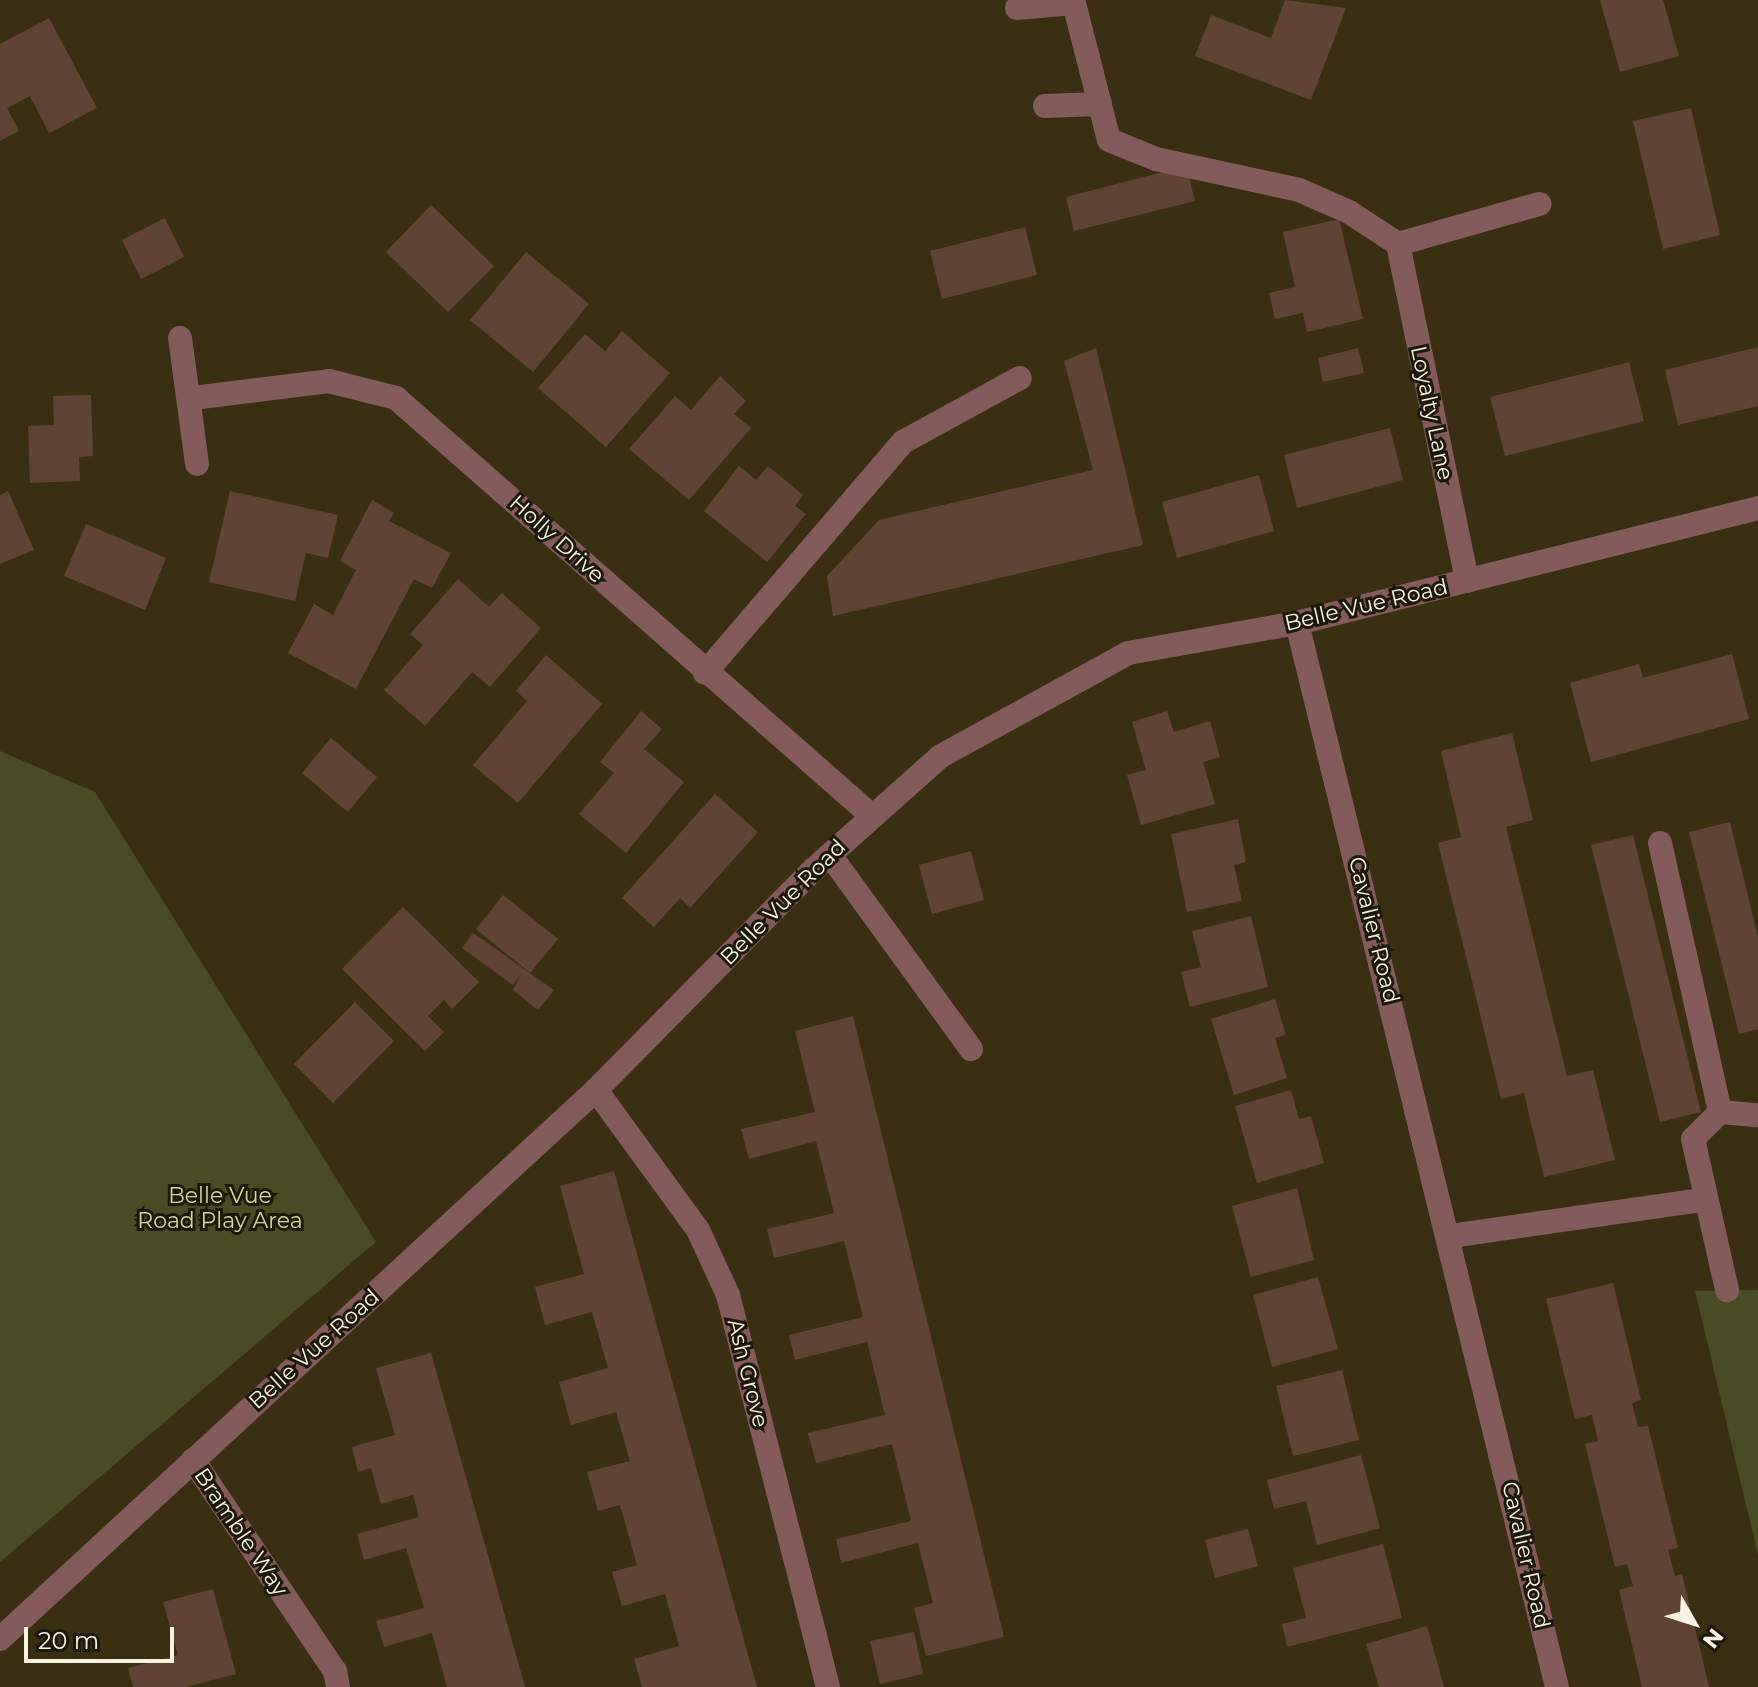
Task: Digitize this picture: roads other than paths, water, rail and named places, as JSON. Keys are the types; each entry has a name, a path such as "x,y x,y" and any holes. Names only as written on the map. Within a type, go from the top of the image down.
{"street":[{"path":"1017,8 1074,3 1109,140 1156,159 1299,190 1349,212 1398,244 1539,204"},
{"path":"1045,106 1100,104"},
{"name":"Loyalty Lane","path":"1398,244 1467,581"},
{"path":"180,338 193,398 197,464"},
{"path":"705,673 903,442 1020,378"},
{"name":"Holly Drive","path":"193,398 329,381 396,398 705,673 872,816"},
{"name":"Belle Vue Road","path":"0,1639 596,1090 830,855 941,756 1128,653 1297,623 1758,508"},
{"name":"Cavalier Road","path":"1297,623 1451,1236 1557,1687"},
{"path":"1660,843 1720,1112"},
{"path":"830,855 971,1049"},
{"name":"Ash Grove","path":"596,1090 698,1230 728,1295 828,1687"},
{"path":"1727,1290 1702,1200 1693,1139 1720,1112 1758,1115"},
{"path":"1451,1236 1702,1200"},
{"name":"Bramble Way","path":"193,1460 335,1671 338,1687"}],"park label":[{"name":"Belle Vue Road Play Area","path":"220,1208"}]}
